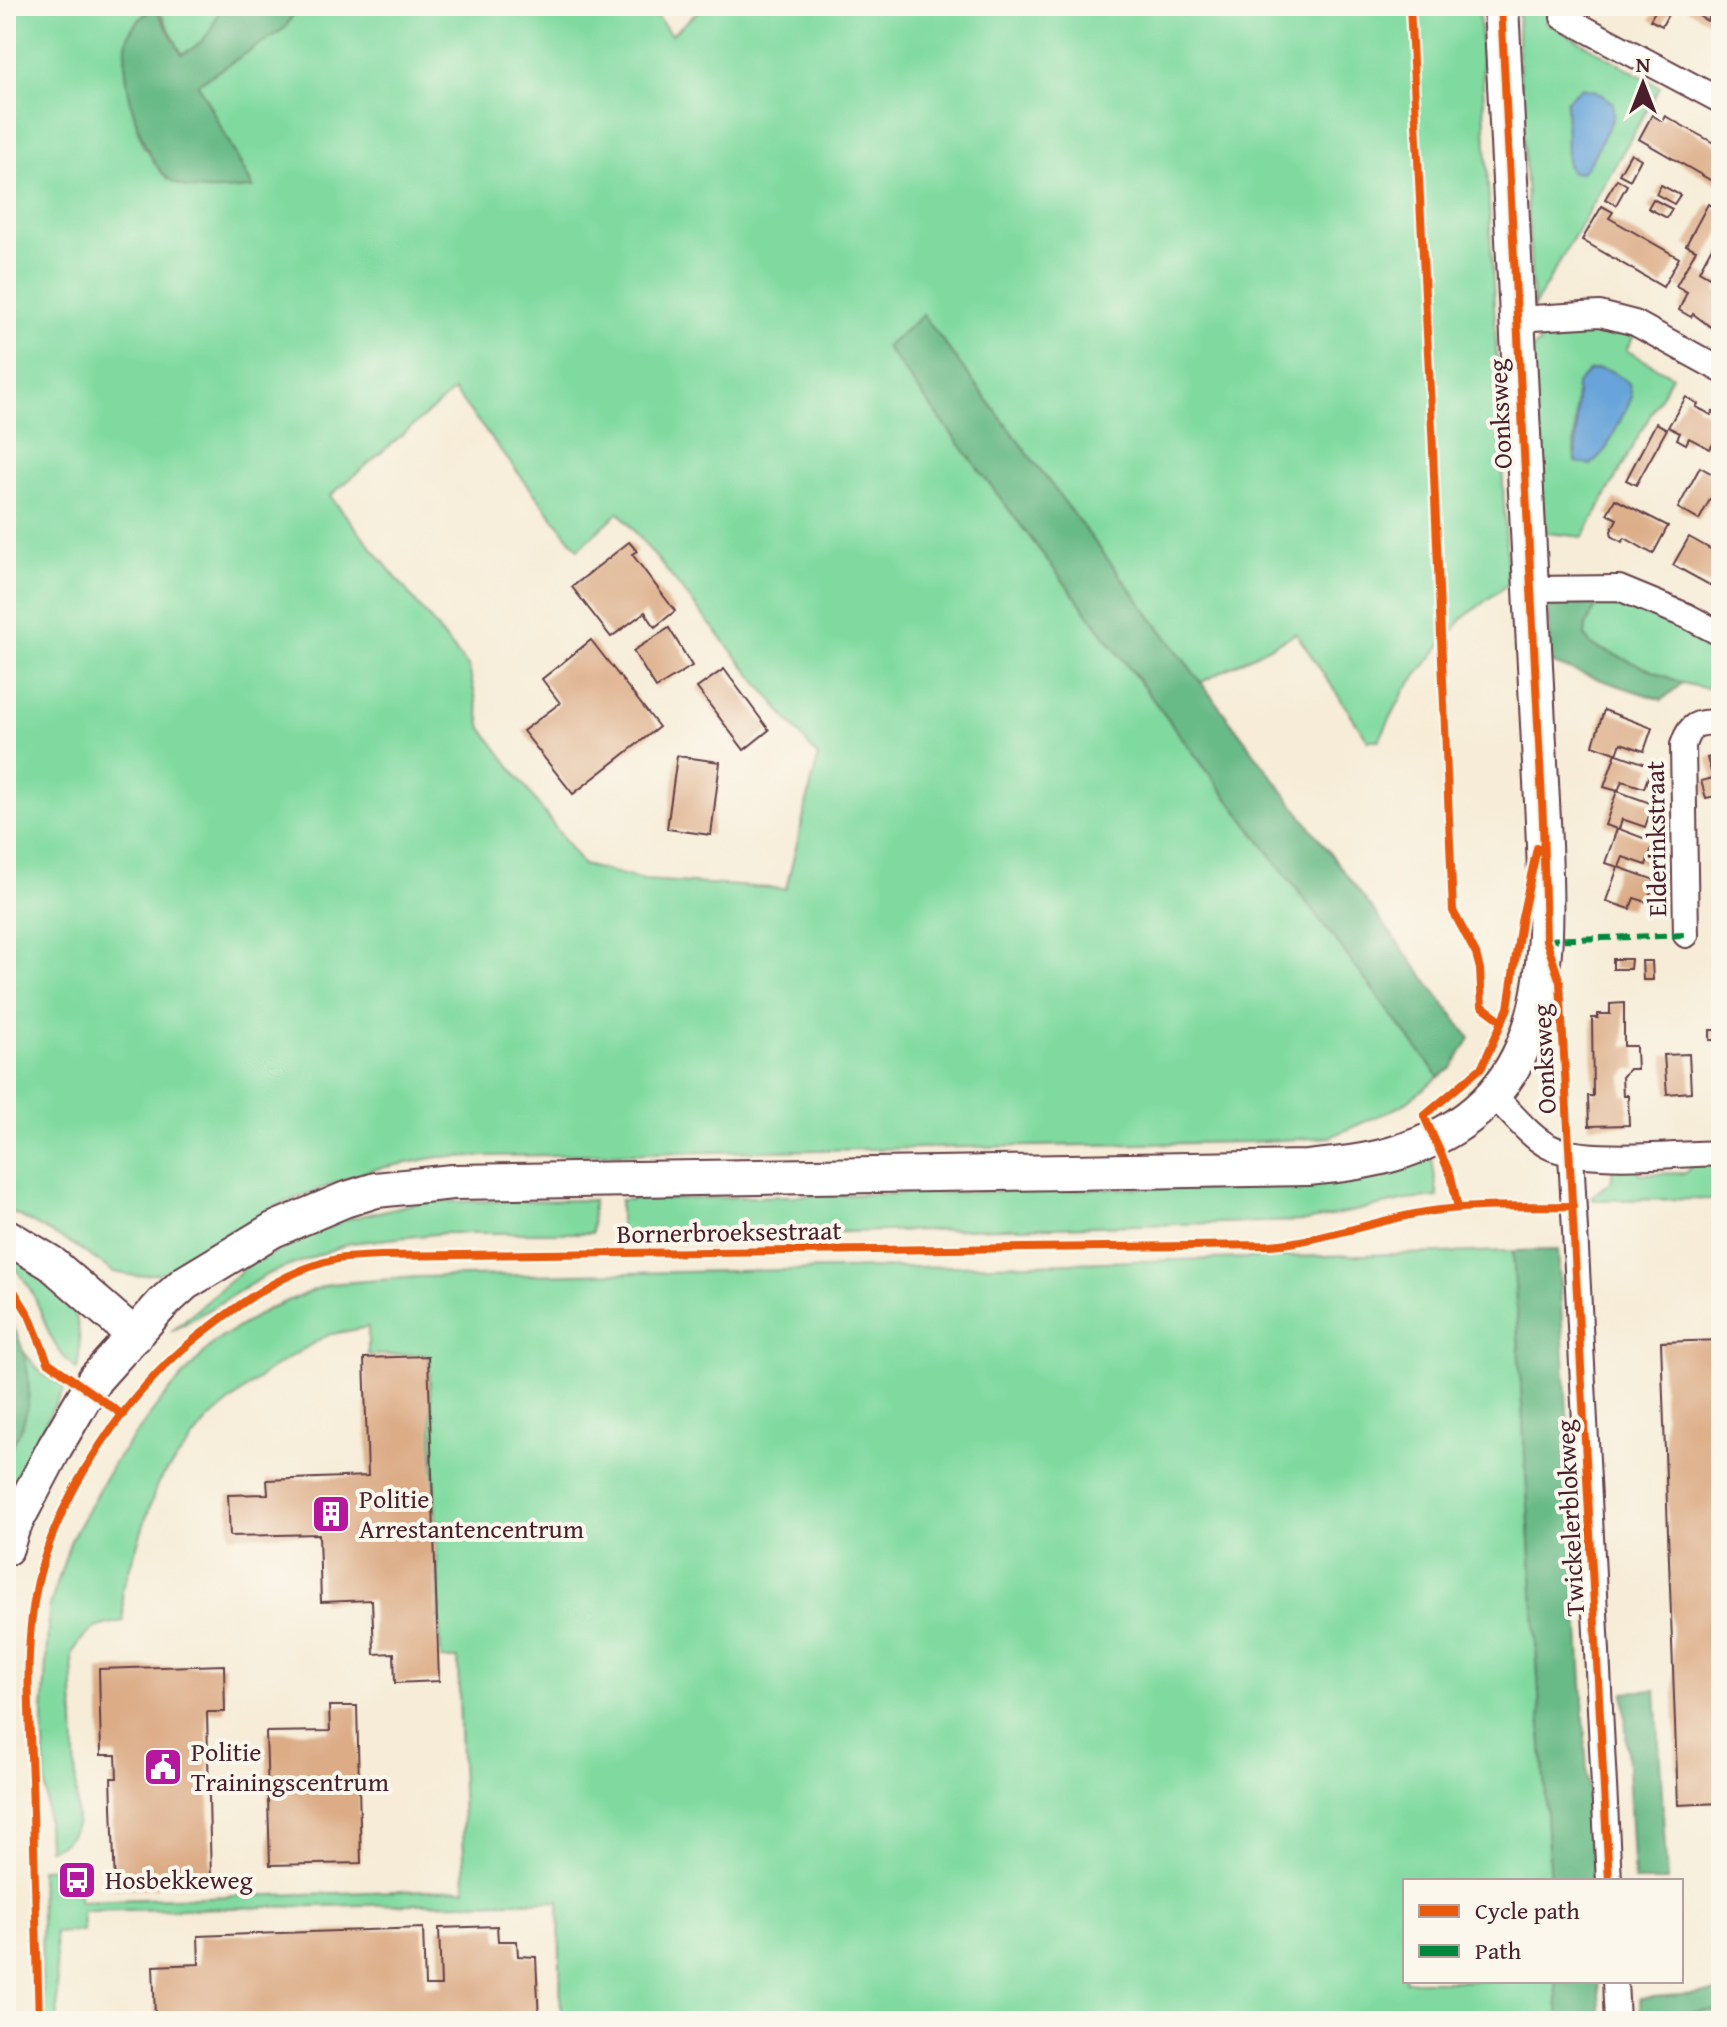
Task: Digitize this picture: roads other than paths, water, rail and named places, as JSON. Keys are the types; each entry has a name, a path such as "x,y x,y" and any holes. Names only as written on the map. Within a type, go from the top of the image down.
{"main road":[{"name":"Oonksweg","path":"1493,1095 1519,1059 1531,1031 1542,982 1546,940 1543,821 1501,6"},
{"name":"Bornerbroeksestraat","path":"135,1336 185,1283 235,1252 307,1214 376,1190 452,1182 1308,1168 1393,1154 1433,1139 1466,1119 1493,1095"},
{"path":"6,1236 51,1263 135,1336 87,1391 12,1529 6,1548"}],"street":[{"path":"1563,17 1721,101"},
{"path":"1515,319 1600,314 1635,323 1721,370"},
{"path":"1529,589 1619,588 1687,616 1721,634"},
{"name":"Elderinkstraat","path":"1686,935 1683,745 1687,731 1697,723 1721,722"},
{"path":"1493,1095 1545,1144 1571,1154 1721,1153"},
{"name":"Twickelerblokweg","path":"1571,1154 1609,1879"},
{"path":"1615,1983 1617,2021"}],"water":[{"path":"1581,88 1596,91 1613,103 1613,118 1592,159 1578,173 1570,171 1567,165 1566,101"},
{"path":"1589,371 1611,371 1629,383 1632,397 1606,449 1591,465 1576,462 1577,384"}],"place":[{"name":"Politie Arrestantencentrum","path":"331,1514"},
{"name":"Politie Trainingscentrum","path":"163,1767"},
{"name":"Hosbekkeweg","path":"77,1880"}]}
